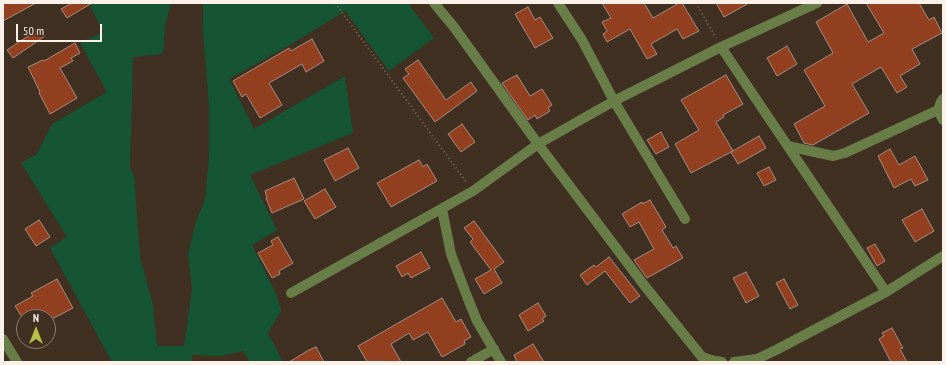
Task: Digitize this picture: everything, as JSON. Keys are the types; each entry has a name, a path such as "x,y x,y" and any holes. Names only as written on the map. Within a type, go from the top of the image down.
{"street":[{"path":"434,3 454,27 538,144 644,285 702,357 715,362 722,362"},
{"path":"558,3 582,40 614,101 685,219"},
{"path":"291,293 473,191 538,144 614,101 721,47 817,3"},
{"path":"721,47 886,292"},
{"path":"788,146 833,156 845,153 938,110 943,100"},
{"path":"938,110 943,120"},
{"path":"442,209 451,254 465,293 477,321 501,362"},
{"path":"734,362 757,359 886,292 943,256"},
{"path":"3,339 17,362"},
{"path":"471,362 494,349"}],"path":[{"path":"335,3 473,191"},
{"path":"696,3 721,47"}],"green space":[{"path":"89,3 171,3 165,26 163,54 133,57 130,168 134,175 140,257 153,305 157,346 184,346 192,290 188,254 196,222 205,199 209,158 209,106 203,31 203,3 408,3 434,38 389,71 345,11 290,45 229,79 254,129 345,76 353,133 250,175 277,230 252,245 277,296 281,311 268,333 283,362 250,362 243,351 222,356 192,355 192,362 112,362 50,248 67,237 21,163 37,154 52,124 107,92 80,43 103,32"}],"building":[{"path":"3,3 36,3 3,21"},
{"path":"72,3 92,3 67,18 61,9"},
{"path":"602,3 644,3 653,18 679,3 682,3 699,31 683,39 677,29 651,44 657,54 647,59 630,29 607,42 603,34 607,31 602,22 611,18"},
{"path":"716,3 749,3 724,17"},
{"path":"866,3 919,3 929,20 934,17 942,33 912,49 920,64 900,76 907,87 897,93 881,67 852,84 869,113 813,145 804,143 794,124 825,106 804,70 833,53 816,22 847,4 868,42 884,33"},
{"path":"528,7 535,20 540,17 553,38 535,48 515,14"},
{"path":"40,28 45,36 13,58 7,50"},
{"path":"312,39 324,61 306,72 302,64 269,83 282,105 260,118 246,94 242,97 233,81 289,48 291,51"},
{"path":"75,43 80,53 71,58 73,61 60,68 77,98 50,114 28,67 43,60 44,61"},
{"path":"787,46 797,64 777,76 767,58"},
{"path":"418,60 446,100 471,82 477,91 435,122 403,78 409,74 405,69"},
{"path":"517,75 530,96 542,89 552,105 548,108 550,111 537,119 535,115 528,120 502,83"},
{"path":"726,75 743,104 723,115 724,117 716,122 733,151 691,173 675,144 699,130 681,100"},
{"path":"462,124 475,142 461,152 448,134"},
{"path":"661,132 669,147 656,154 647,140"},
{"path":"759,136 766,148 738,164 731,152"},
{"path":"348,148 359,168 335,181 324,160"},
{"path":"890,149 899,165 915,156 928,180 915,186 911,179 894,188 878,156"},
{"path":"419,160 423,167 427,164 437,181 391,207 377,183"},
{"path":"769,167 776,180 764,186 757,173"},
{"path":"294,178 304,199 272,213 265,191"},
{"path":"325,189 336,207 315,219 304,201"},
{"path":"650,200 666,227 662,230 673,248 676,246 683,258 647,278 634,260 654,249 639,222 630,227 622,214 642,202 642,204"},
{"path":"922,209 934,231 915,242 902,220"},
{"path":"39,220 50,237 36,246 25,229"},
{"path":"474,221 504,262 494,269 502,283 484,294 475,279 491,270 470,242 473,239 464,228"},
{"path":"278,237 293,263 279,271 280,274 272,278 258,253 273,245 271,241"},
{"path":"875,244 885,261 877,266 867,248"},
{"path":"421,252 430,268 411,278 408,273 402,277 396,266"},
{"path":"609,257 640,296 630,303 605,271 587,285 580,275 594,265 596,267"},
{"path":"746,272 759,296 746,303 733,278"},
{"path":"57,279 73,308 56,317 56,309 17,309 15,306 33,296 31,293"},
{"path":"784,279 798,305 790,309 776,283"},
{"path":"442,298 456,322 461,319 471,337 464,341 465,344 442,357 428,332 413,340 409,333 391,344 401,362 367,362 358,346"},
{"path":"538,303 546,316 542,319 544,321 528,331 519,315"},
{"path":"892,328 903,348 900,349 907,362 891,362 879,339 884,336 882,333"},
{"path":"533,344 544,362 517,362 514,355"},
{"path":"316,347 324,362 289,362 309,350"}]}
